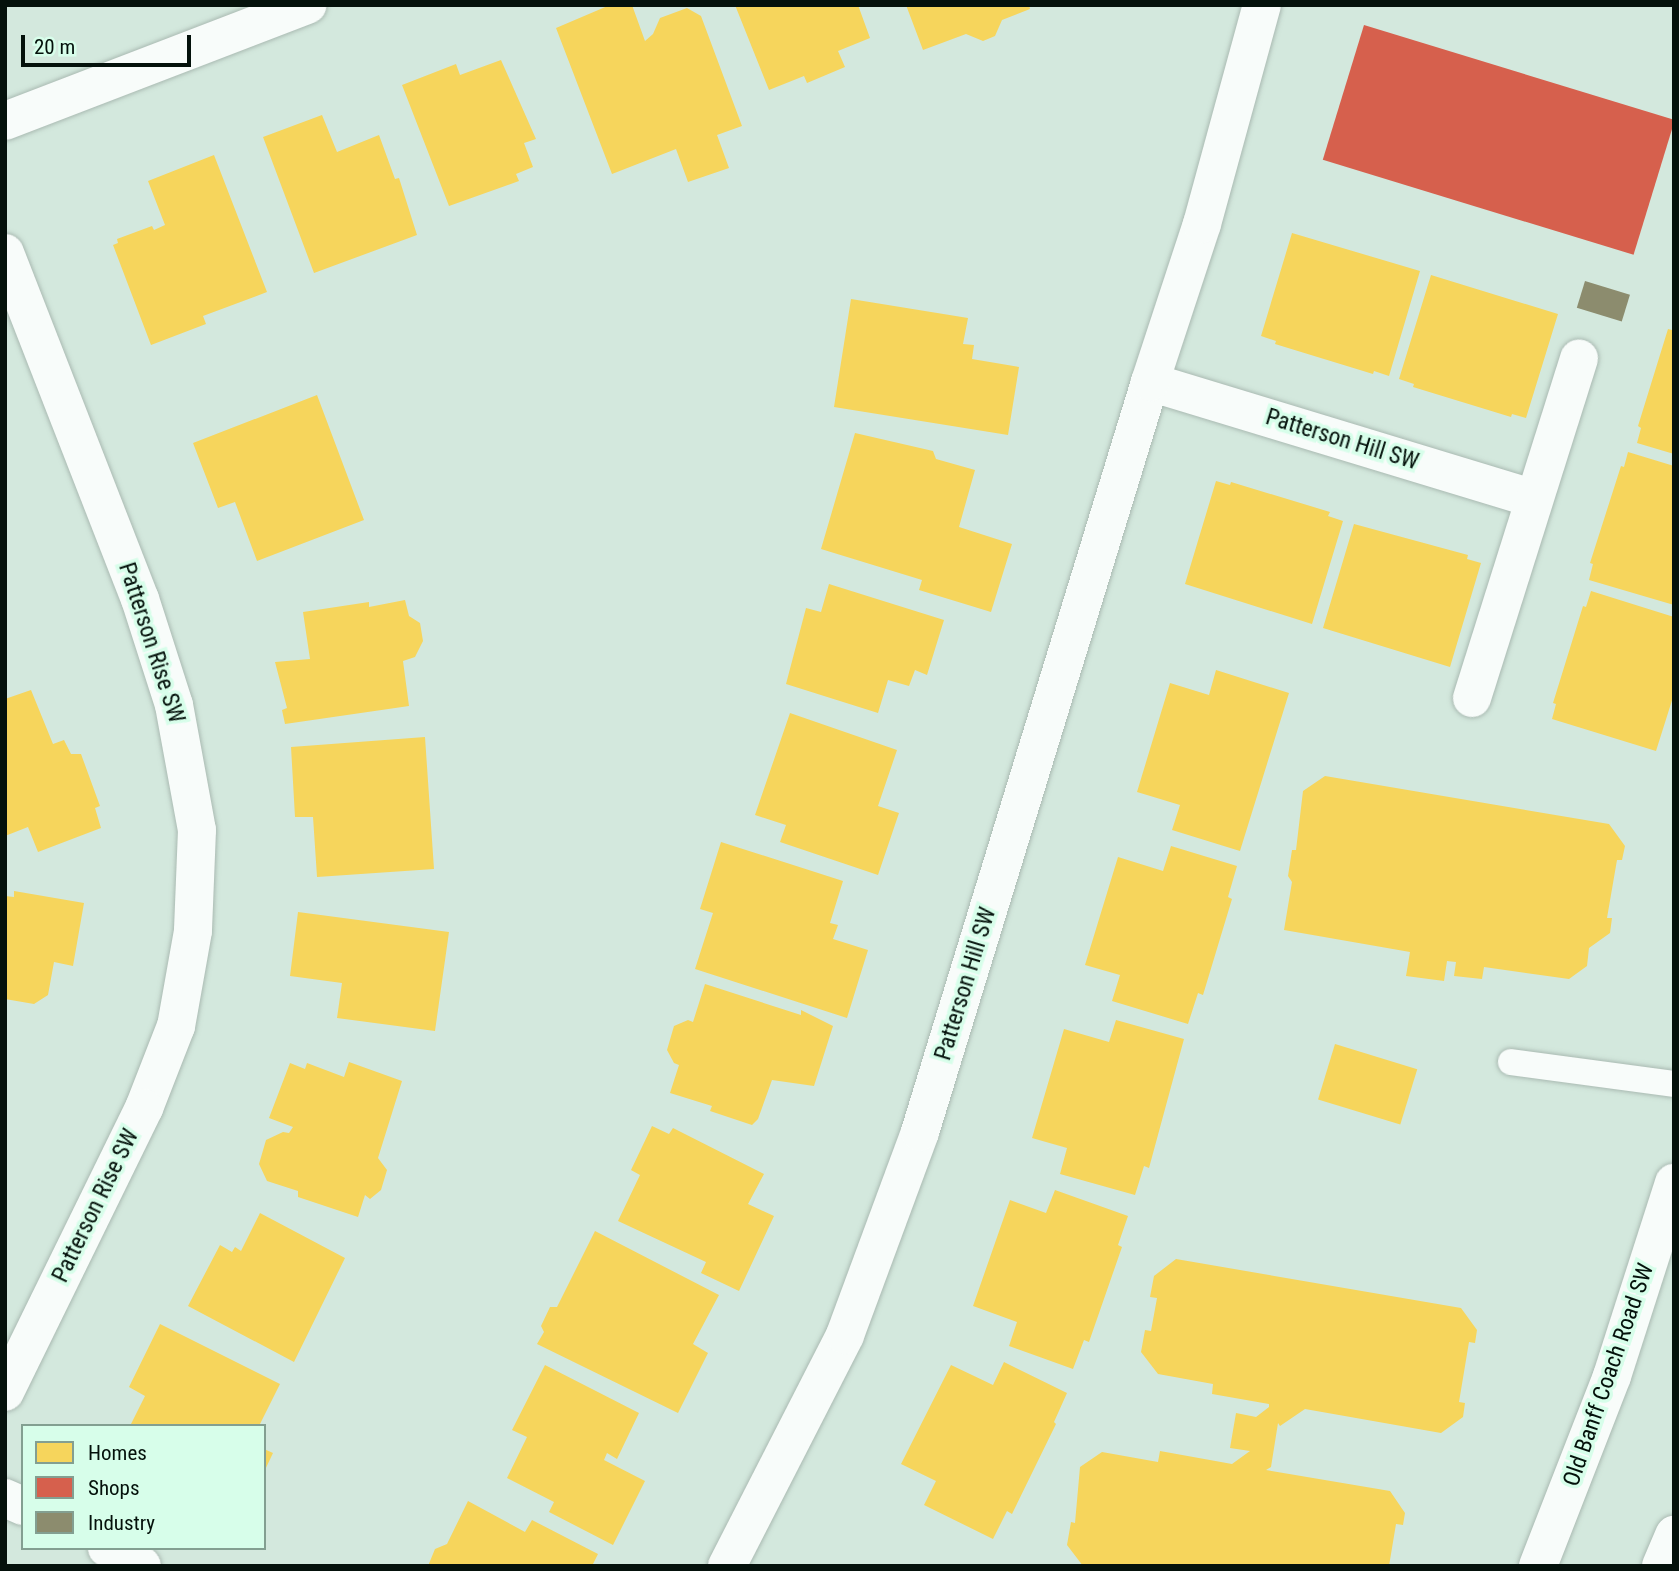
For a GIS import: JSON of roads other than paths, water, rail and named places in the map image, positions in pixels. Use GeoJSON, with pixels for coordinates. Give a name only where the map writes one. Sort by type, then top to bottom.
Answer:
{"type":"FeatureCollection","features":[{"type":"Feature","properties":{"kind":"street"},"geometry":{"type":"LineString","coordinates":[[5,121],[307,5]]}},
{"type":"Feature","properties":{"kind":"street","name":"Patterson Hill SW"},"geometry":{"type":"LineString","coordinates":[[727,1566],[845,1335],[920,1132],[1150,382],[1202,225],[1262,5]]}},
{"type":"Feature","properties":{"kind":"street","name":"Patterson Rise SW"},"geometry":{"type":"LineString","coordinates":[[5,253],[140,598],[174,705],[197,830],[193,931],[176,1026],[144,1108],[5,1392]]}},
{"type":"Feature","properties":{"kind":"street"},"geometry":{"type":"LineString","coordinates":[[1472,698],[1579,358]]}},
{"type":"Feature","properties":{"kind":"street","name":"Patterson Hill SW"},"geometry":{"type":"LineString","coordinates":[[1150,382],[1534,499]]}},
{"type":"Feature","properties":{"kind":"street","name":"Old Banff Coach Road SW"},"geometry":{"type":"LineString","coordinates":[[1538,1566],[1612,1376],[1674,1183]]}},
{"type":"Feature","properties":{"kind":"street"},"geometry":{"type":"LineString","coordinates":[[5,1498],[21,1505]]}},
{"type":"Feature","properties":{"kind":"street"},"geometry":{"type":"LineString","coordinates":[[1661,1566],[1674,1535]]}},
{"type":"Feature","properties":{"kind":"street"},"geometry":{"type":"LineString","coordinates":[[111,1550],[142,1566]]}},
{"type":"Feature","properties":{"kind":"street"},"geometry":{"type":"LineString","coordinates":[[1669,1566],[1674,1558]]}},
{"type":"Feature","properties":{"kind":"lane"},"geometry":{"type":"LineString","coordinates":[[1511,1062],[1674,1084]]}}]}
